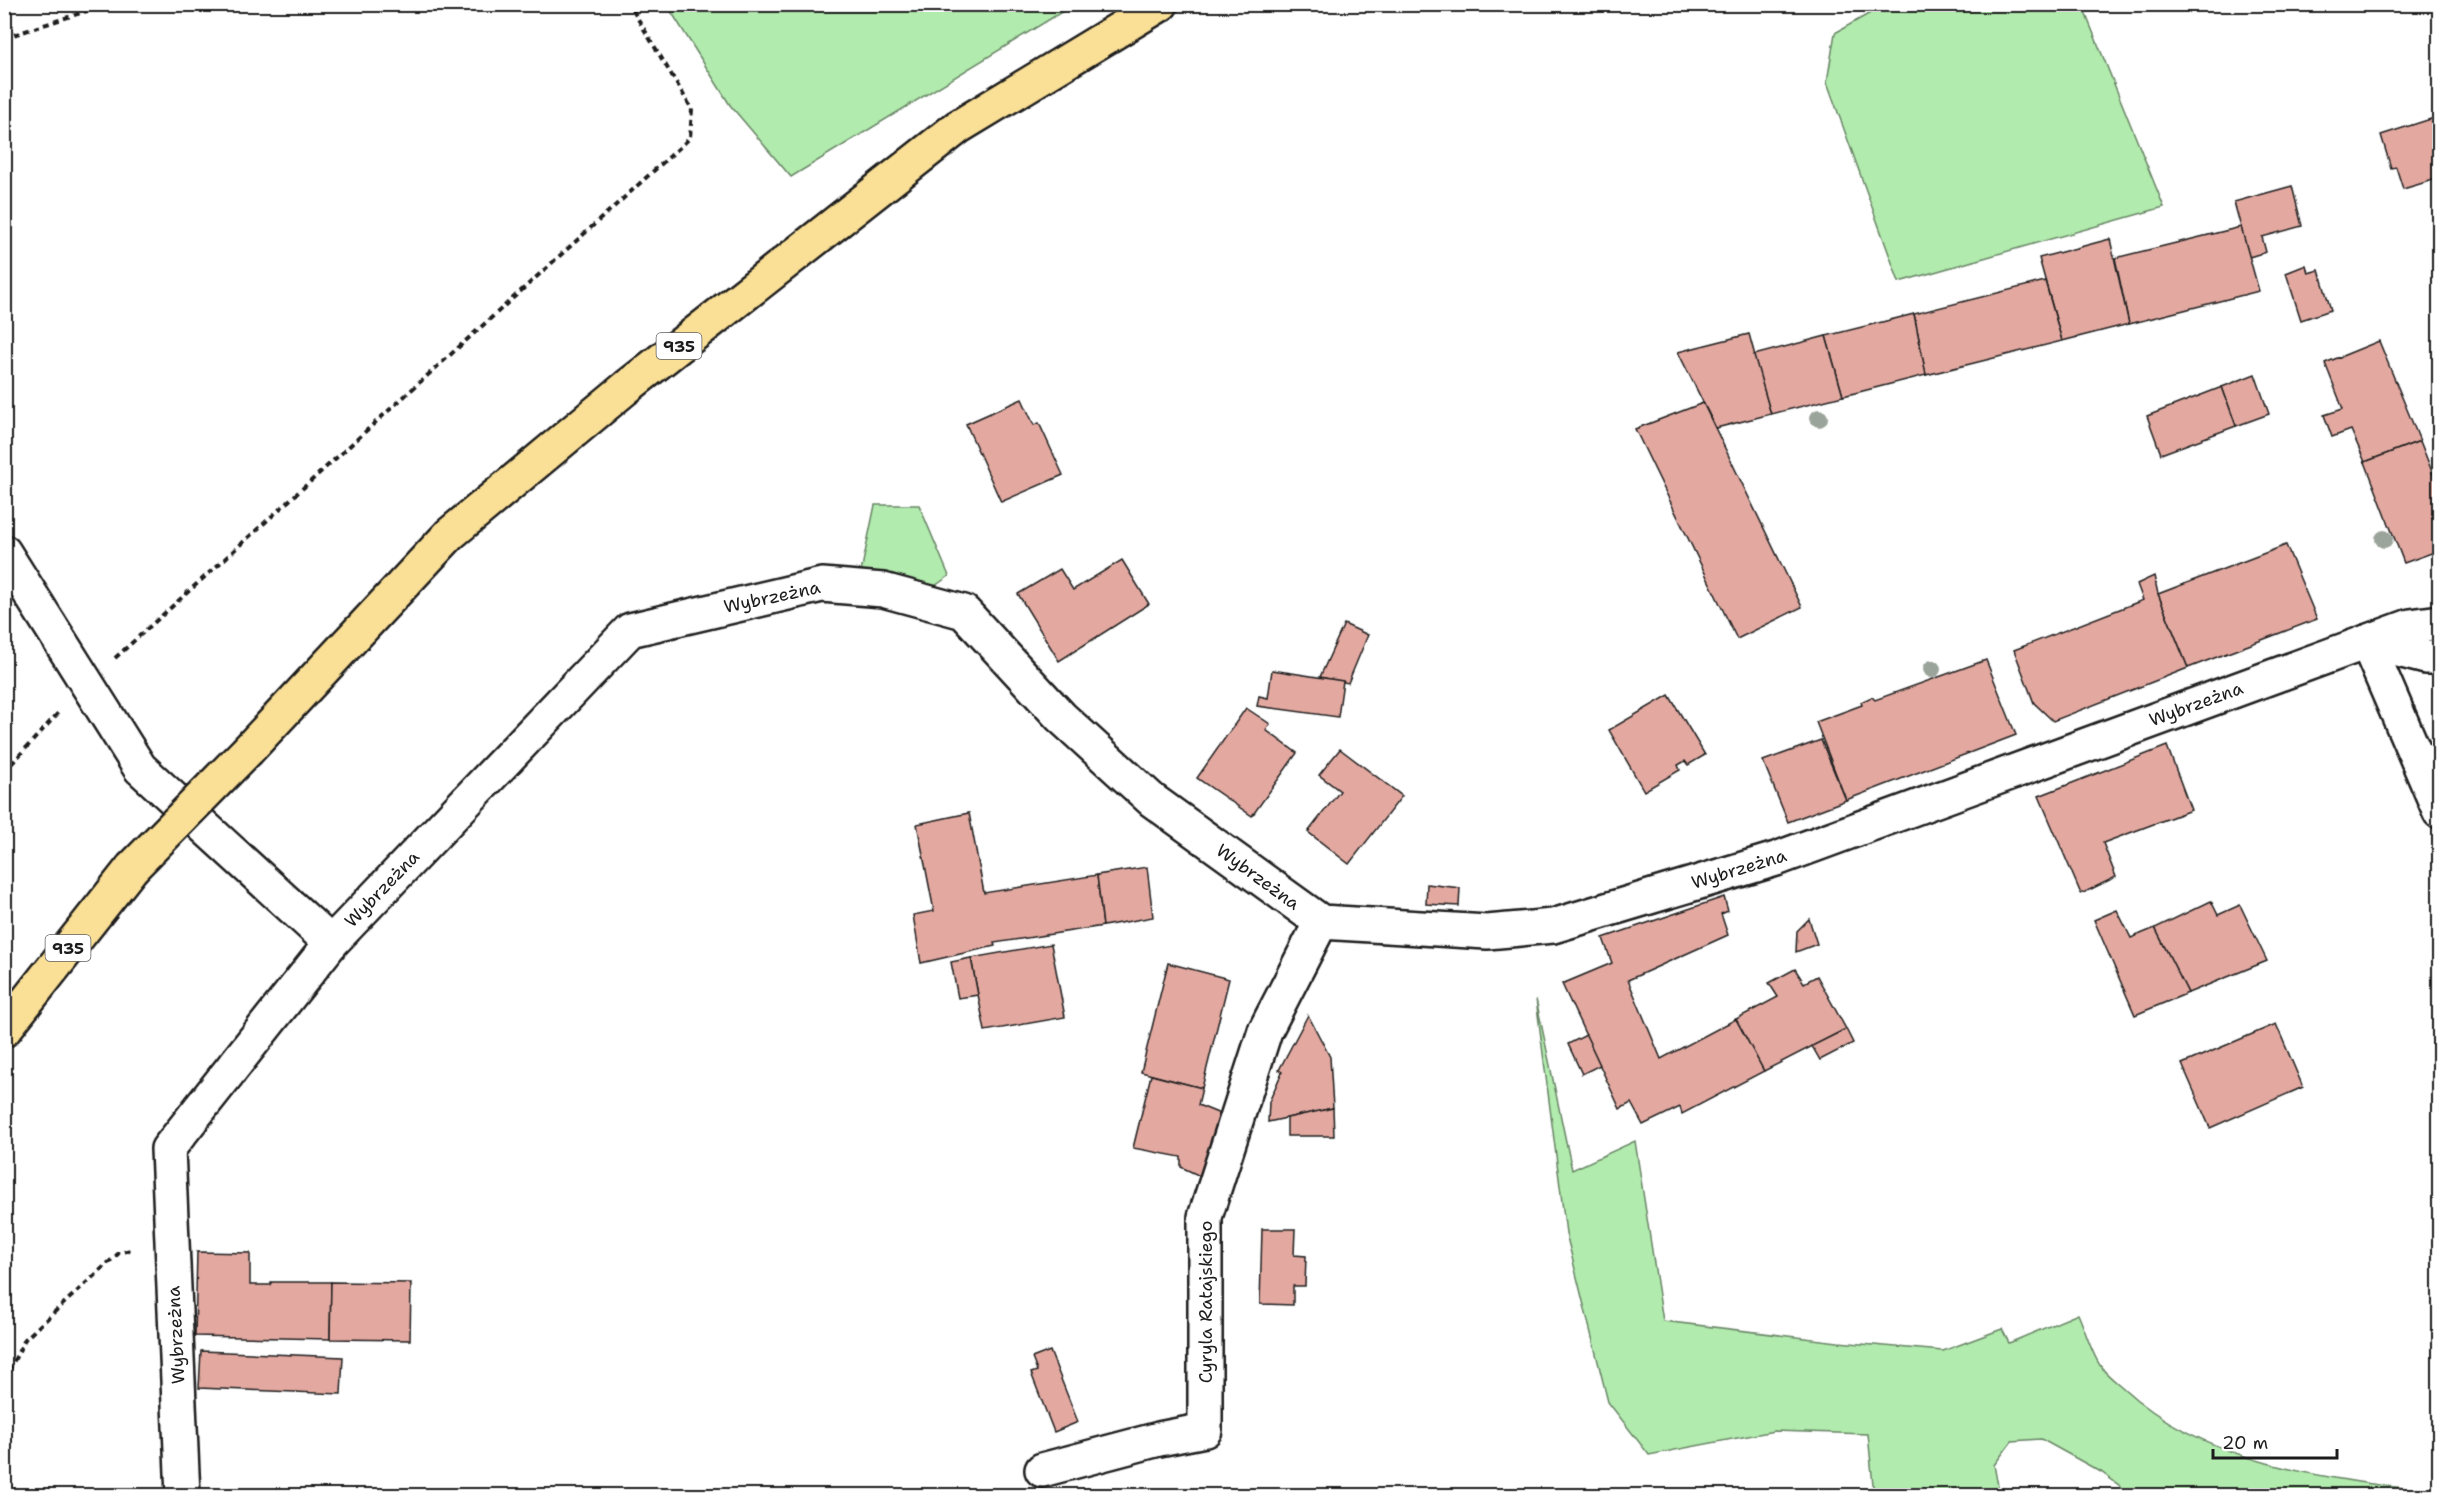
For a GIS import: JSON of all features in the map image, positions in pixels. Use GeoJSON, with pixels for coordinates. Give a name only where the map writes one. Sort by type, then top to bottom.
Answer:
{"type":"FeatureCollection","features":[{"type":"Feature","properties":{"kind":"main road","name":"935"},"geometry":{"type":"LineString","coordinates":[[4,1030],[132,868],[248,750],[450,534],[627,387],[958,127],[1161,4]]}},
{"type":"Feature","properties":{"kind":"street","name":"Wybrzeżna"},"geometry":{"type":"LineString","coordinates":[[4,552],[140,768],[331,943]]}},
{"type":"Feature","properties":{"kind":"street","name":"Wybrzeżna"},"geometry":{"type":"LineString","coordinates":[[183,1496],[168,1149],[331,943],[630,630],[822,585],[883,591],[964,612],[1061,717],[1152,800],[1321,922],[1487,932],[1553,926],[1776,859],[2410,626],[2439,622]]}},
{"type":"Feature","properties":{"kind":"street"},"geometry":{"type":"LineString","coordinates":[[2367,642],[2426,657],[2439,657]]}},
{"type":"Feature","properties":{"kind":"street"},"geometry":{"type":"LineString","coordinates":[[2367,642],[2439,812]]}},
{"type":"Feature","properties":{"kind":"street","name":"Cyryla Ratajskiego"},"geometry":{"type":"LineString","coordinates":[[1042,1470],[1159,1439],[1205,1430],[1204,1217],[1265,1031],[1321,922]]}},
{"type":"Feature","properties":{"kind":"path"},"geometry":{"type":"LineString","coordinates":[[4,38],[108,4]]}},
{"type":"Feature","properties":{"kind":"path"},"geometry":{"type":"LineString","coordinates":[[4,772],[87,683],[690,138],[692,109],[629,4]]}},
{"type":"Feature","properties":{"kind":"path"},"geometry":{"type":"LineString","coordinates":[[4,1380],[25,1339],[119,1253],[172,1238]]}},
{"type":"Feature","properties":{"kind":"green space"},"geometry":{"type":"Polygon","coordinates":[[[1886,4],[2082,5],[2164,207],[1899,282],[1827,82],[1835,33],[1886,4]]]}},
{"type":"Feature","properties":{"kind":"green space"},"geometry":{"type":"Polygon","coordinates":[[[667,5],[1073,5],[791,177],[730,105],[667,5]]]}},
{"type":"Feature","properties":{"kind":"green space"},"geometry":{"type":"Polygon","coordinates":[[[875,505],[919,505],[949,576],[932,588],[861,572],[875,505]]]}},
{"type":"Feature","properties":{"kind":"green space"},"geometry":{"type":"Polygon","coordinates":[[[1536,999],[1572,1170],[1635,1141],[1663,1321],[1838,1342],[1943,1351],[2002,1329],[2009,1343],[2078,1314],[2095,1357],[2106,1373],[2155,1413],[2192,1435],[2230,1451],[2271,1464],[2355,1482],[2439,1492],[2439,1495],[2121,1495],[2120,1486],[2101,1472],[2041,1439],[2012,1441],[1994,1465],[2000,1496],[1874,1495],[1868,1434],[1774,1431],[1649,1455],[1608,1402],[1566,1233],[1536,999]]]}},
{"type":"Feature","properties":{"kind":"building"},"geometry":{"type":"Polygon","coordinates":[[[2440,116],[2440,178],[2403,189],[2396,167],[2391,168],[2381,135],[2440,116]]]}},
{"type":"Feature","properties":{"kind":"building"},"geometry":{"type":"Polygon","coordinates":[[[2292,186],[2302,226],[2262,237],[2266,252],[2249,257],[2234,202],[2292,186]]]}},
{"type":"Feature","properties":{"kind":"building"},"geometry":{"type":"Polygon","coordinates":[[[2241,227],[2259,291],[2129,324],[2115,258],[2241,227]]]}},
{"type":"Feature","properties":{"kind":"building"},"geometry":{"type":"Polygon","coordinates":[[[2110,239],[2129,324],[2062,341],[2039,258],[2110,239]]]}},
{"type":"Feature","properties":{"kind":"building"},"geometry":{"type":"Polygon","coordinates":[[[2306,265],[2308,273],[2319,270],[2331,310],[2301,320],[2286,273],[2306,265]]]}},
{"type":"Feature","properties":{"kind":"building"},"geometry":{"type":"Polygon","coordinates":[[[2045,281],[2062,341],[1926,375],[1914,314],[2045,281]]]}},
{"type":"Feature","properties":{"kind":"building"},"geometry":{"type":"Polygon","coordinates":[[[1914,314],[1926,375],[1843,396],[1826,336],[1914,314]]]}},
{"type":"Feature","properties":{"kind":"building"},"geometry":{"type":"Polygon","coordinates":[[[1749,334],[1771,414],[1716,428],[1678,352],[1749,334]]]}},
{"type":"Feature","properties":{"kind":"building"},"geometry":{"type":"Polygon","coordinates":[[[1826,336],[1843,396],[1771,414],[1754,355],[1826,336]]]}},
{"type":"Feature","properties":{"kind":"building"},"geometry":{"type":"Polygon","coordinates":[[[2379,341],[2420,441],[2365,462],[2351,430],[2332,437],[2324,415],[2343,409],[2325,363],[2379,341]]]}},
{"type":"Feature","properties":{"kind":"building"},"geometry":{"type":"Polygon","coordinates":[[[2255,374],[2269,414],[2236,426],[2222,387],[2255,374]]]}},
{"type":"Feature","properties":{"kind":"building"},"geometry":{"type":"Polygon","coordinates":[[[2222,387],[2236,426],[2161,454],[2147,416],[2222,387]]]}},
{"type":"Feature","properties":{"kind":"building"},"geometry":{"type":"Polygon","coordinates":[[[1022,399],[1034,425],[1039,423],[1063,475],[1001,502],[966,424],[1022,399]]]}},
{"type":"Feature","properties":{"kind":"building"},"geometry":{"type":"Polygon","coordinates":[[[1703,403],[1802,607],[1737,639],[1635,429],[1703,403]]]}},
{"type":"Feature","properties":{"kind":"building"},"geometry":{"type":"Polygon","coordinates":[[[2420,441],[2440,492],[2440,550],[2404,563],[2365,462],[2420,441]]]}},
{"type":"Feature","properties":{"kind":"building"},"geometry":{"type":"Polygon","coordinates":[[[2286,545],[2317,619],[2188,668],[2158,594],[2286,545]]]}},
{"type":"Feature","properties":{"kind":"building"},"geometry":{"type":"Polygon","coordinates":[[[1122,560],[1149,604],[1059,661],[1018,594],[1060,569],[1073,590],[1122,560]]]}},
{"type":"Feature","properties":{"kind":"building"},"geometry":{"type":"Polygon","coordinates":[[[2154,576],[2158,594],[2188,668],[2053,721],[2034,703],[2014,650],[2143,600],[2137,584],[2154,576]]]}},
{"type":"Feature","properties":{"kind":"building"},"geometry":{"type":"Polygon","coordinates":[[[1344,624],[1368,635],[1348,683],[1320,677],[1344,624]]]}},
{"type":"Feature","properties":{"kind":"building"},"geometry":{"type":"Polygon","coordinates":[[[1986,660],[2016,735],[1846,800],[1816,722],[1862,705],[1861,702],[1872,697],[1875,700],[1986,660]]]}},
{"type":"Feature","properties":{"kind":"building"},"geometry":{"type":"Polygon","coordinates":[[[1272,670],[1343,681],[1338,717],[1257,706],[1259,696],[1268,698],[1272,670]]]}},
{"type":"Feature","properties":{"kind":"building"},"geometry":{"type":"Polygon","coordinates":[[[1669,695],[1705,755],[1688,765],[1685,761],[1678,765],[1680,770],[1644,791],[1609,730],[1669,695]]]}},
{"type":"Feature","properties":{"kind":"building"},"geometry":{"type":"Polygon","coordinates":[[[1246,708],[1270,724],[1266,730],[1297,753],[1252,816],[1197,778],[1246,708]]]}},
{"type":"Feature","properties":{"kind":"building"},"geometry":{"type":"Polygon","coordinates":[[[1821,740],[1846,800],[1788,822],[1763,761],[1821,740]]]}},
{"type":"Feature","properties":{"kind":"building"},"geometry":{"type":"Polygon","coordinates":[[[2167,746],[2191,810],[2103,843],[2116,877],[2081,894],[2039,796],[2167,746]]]}},
{"type":"Feature","properties":{"kind":"building"},"geometry":{"type":"Polygon","coordinates":[[[1340,749],[1402,796],[1349,864],[1308,832],[1340,791],[1319,775],[1340,749]]]}},
{"type":"Feature","properties":{"kind":"building"},"geometry":{"type":"Polygon","coordinates":[[[969,813],[984,893],[1097,875],[1103,926],[994,943],[995,946],[921,963],[913,915],[934,911],[917,824],[969,813]]]}},
{"type":"Feature","properties":{"kind":"building"},"geometry":{"type":"Polygon","coordinates":[[[1147,867],[1153,917],[1103,926],[1097,875],[1147,867]]]}},
{"type":"Feature","properties":{"kind":"building"},"geometry":{"type":"Polygon","coordinates":[[[1427,884],[1460,888],[1459,906],[1426,904],[1427,884]]]}},
{"type":"Feature","properties":{"kind":"building"},"geometry":{"type":"Polygon","coordinates":[[[1724,897],[1728,911],[1721,914],[1728,935],[1628,980],[1661,1059],[1736,1019],[1764,1071],[1682,1114],[1680,1107],[1643,1125],[1631,1103],[1620,1109],[1562,984],[1612,963],[1603,938],[1724,897]]]}},
{"type":"Feature","properties":{"kind":"building"},"geometry":{"type":"Polygon","coordinates":[[[2211,901],[2218,915],[2240,905],[2267,961],[2188,993],[2155,928],[2211,901]]]}},
{"type":"Feature","properties":{"kind":"building"},"geometry":{"type":"Polygon","coordinates":[[[2117,910],[2131,938],[2155,928],[2188,993],[2135,1015],[2094,920],[2117,910]]]}},
{"type":"Feature","properties":{"kind":"building"},"geometry":{"type":"Polygon","coordinates":[[[1809,919],[1817,944],[1796,952],[1797,931],[1809,919]]]}},
{"type":"Feature","properties":{"kind":"building"},"geometry":{"type":"Polygon","coordinates":[[[1051,944],[1065,1017],[985,1031],[971,958],[1051,944]]]}},
{"type":"Feature","properties":{"kind":"building"},"geometry":{"type":"Polygon","coordinates":[[[971,958],[978,995],[958,998],[951,962],[971,958]]]}},
{"type":"Feature","properties":{"kind":"building"},"geometry":{"type":"Polygon","coordinates":[[[1168,963],[1229,979],[1202,1088],[1141,1072],[1168,963]]]}},
{"type":"Feature","properties":{"kind":"building"},"geometry":{"type":"Polygon","coordinates":[[[1795,969],[1804,983],[1817,976],[1846,1029],[1764,1071],[1736,1019],[1778,997],[1769,983],[1795,969]]]}},
{"type":"Feature","properties":{"kind":"building"},"geometry":{"type":"Polygon","coordinates":[[[1308,1015],[1330,1057],[1333,1108],[1268,1122],[1269,1102],[1282,1072],[1279,1070],[1308,1015]]]}},
{"type":"Feature","properties":{"kind":"building"},"geometry":{"type":"Polygon","coordinates":[[[2276,1024],[2303,1087],[2210,1128],[2182,1064],[2276,1024]]]}},
{"type":"Feature","properties":{"kind":"building"},"geometry":{"type":"Polygon","coordinates":[[[1846,1029],[1853,1043],[1820,1060],[1812,1046],[1846,1029]]]}},
{"type":"Feature","properties":{"kind":"building"},"geometry":{"type":"Polygon","coordinates":[[[1586,1035],[1600,1065],[1582,1074],[1568,1044],[1586,1035]]]}},
{"type":"Feature","properties":{"kind":"building"},"geometry":{"type":"Polygon","coordinates":[[[1151,1075],[1202,1088],[1198,1105],[1225,1116],[1200,1176],[1181,1167],[1181,1157],[1133,1148],[1151,1075]]]}},
{"type":"Feature","properties":{"kind":"building"},"geometry":{"type":"Polygon","coordinates":[[[1333,1108],[1334,1136],[1287,1136],[1287,1118],[1333,1108]]]}},
{"type":"Feature","properties":{"kind":"building"},"geometry":{"type":"Polygon","coordinates":[[[1262,1229],[1295,1229],[1294,1255],[1306,1256],[1305,1286],[1293,1286],[1293,1305],[1260,1304],[1262,1229]]]}},
{"type":"Feature","properties":{"kind":"building"},"geometry":{"type":"Polygon","coordinates":[[[197,1252],[250,1253],[250,1285],[271,1285],[271,1282],[331,1282],[330,1339],[195,1336],[197,1252]]]}},
{"type":"Feature","properties":{"kind":"building"},"geometry":{"type":"Polygon","coordinates":[[[331,1282],[411,1283],[410,1340],[330,1339],[331,1282]]]}},
{"type":"Feature","properties":{"kind":"building"},"geometry":{"type":"Polygon","coordinates":[[[201,1351],[343,1357],[341,1394],[199,1388],[201,1351]]]}},
{"type":"Feature","properties":{"kind":"building"},"geometry":{"type":"Polygon","coordinates":[[[1050,1351],[1078,1422],[1054,1432],[1031,1373],[1037,1371],[1032,1358],[1050,1351]]]}}]}
